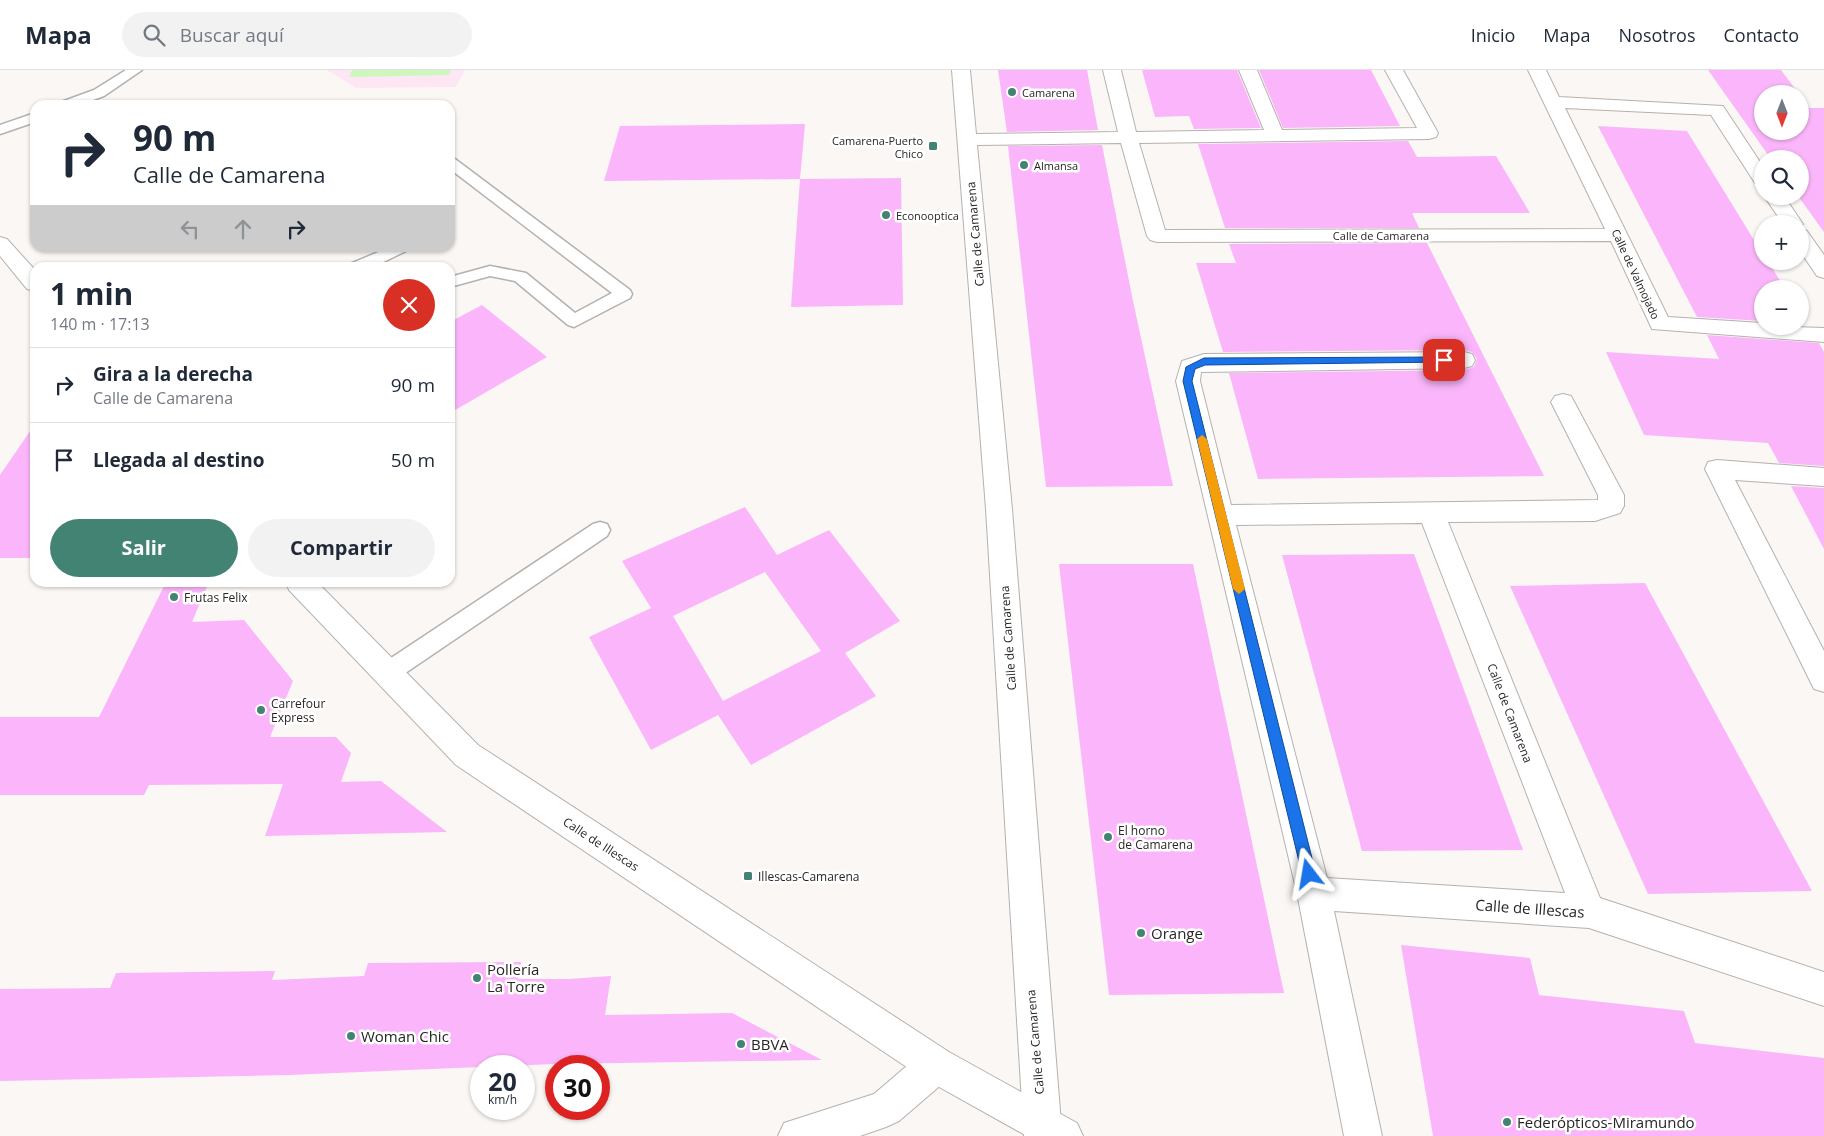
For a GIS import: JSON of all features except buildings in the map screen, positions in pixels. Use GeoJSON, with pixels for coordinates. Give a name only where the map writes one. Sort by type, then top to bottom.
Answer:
{"type":"FeatureCollection","features":[{"type":"Feature","properties":{"kind":"street","name":"Calle de Camarena"},"geometry":{"type":"LineString","coordinates":[[961,70],[1050,1133]]}},
{"type":"Feature","properties":{"kind":"street","name":"Calle de Camarena"},"geometry":{"type":"LineString","coordinates":[[1112,70],[1128,136],[1157,236],[1618,235]]}},
{"type":"Feature","properties":{"kind":"street"},"geometry":{"type":"LineString","coordinates":[[1248,70],[1275,135]]}},
{"type":"Feature","properties":{"kind":"street"},"geometry":{"type":"LineString","coordinates":[[968,140],[1128,136],[1430,133],[1394,70]]}},
{"type":"Feature","properties":{"kind":"street","name":"Calle de Valmojado"},"geometry":{"type":"LineString","coordinates":[[1537,70],[1555,102],[1660,324],[1824,335]]}},
{"type":"Feature","properties":{"kind":"street"},"geometry":{"type":"LineString","coordinates":[[1555,102],[1717,110],[1754,167]]}},
{"type":"Feature","properties":{"kind":"street"},"geometry":{"type":"LineString","coordinates":[[0,243],[30,278]]}},
{"type":"Feature","properties":{"kind":"street"},"geometry":{"type":"LineString","coordinates":[[1809,248],[1824,271]]}},
{"type":"Feature","properties":{"kind":"street"},"geometry":{"type":"LineString","coordinates":[[1363,1136],[1314,892],[1188,381],[1190,367],[1204,362],[1464,360]]}},
{"type":"Feature","properties":{"kind":"street"},"geometry":{"type":"LineString","coordinates":[[1221,515],[1595,511],[1611,506],[1611,494],[1563,402]]}},
{"type":"Feature","properties":{"kind":"street"},"geometry":{"type":"LineString","coordinates":[[1824,477],[1717,469],[1824,680]]}},
{"type":"Feature","properties":{"kind":"street","name":"Calle de Camarena"},"geometry":{"type":"LineString","coordinates":[[1432,514],[1589,911]]}},
{"type":"Feature","properties":{"kind":"street","name":"Calle de Illescas"},"geometry":{"type":"LineString","coordinates":[[304,587],[467,755],[846,1007],[936,1065],[1050,1133]]}},
{"type":"Feature","properties":{"kind":"street","name":"Calle de Illescas"},"geometry":{"type":"LineString","coordinates":[[1314,892],[1589,911],[1824,989]]}},
{"type":"Feature","properties":{"kind":"street"},"geometry":{"type":"LineString","coordinates":[[797,1136],[825,1130],[886,1108],[936,1065]]}},
{"type":"Feature","properties":{"kind":"lane"},"geometry":{"type":"LineString","coordinates":[[80,100],[99,93],[135,70]]}},
{"type":"Feature","properties":{"kind":"lane"},"geometry":{"type":"LineString","coordinates":[[0,130],[30,119]]}},
{"type":"Feature","properties":{"kind":"lane"},"geometry":{"type":"LineString","coordinates":[[455,166],[624,294],[574,321],[520,277],[490,271],[455,281]]}},
{"type":"Feature","properties":{"kind":"lane"},"geometry":{"type":"LineString","coordinates":[[369,262],[391,252]]}},
{"type":"Feature","properties":{"kind":"lane"},"geometry":{"type":"LineString","coordinates":[[387,673],[600,530]]}},
{"type":"Feature","properties":{"kind":"shaded area"},"geometry":{"type":"Polygon","coordinates":[[[327,70],[465,70],[456,87],[356,88],[327,70]]]}},
{"type":"Feature","properties":{"kind":"green space"},"geometry":{"type":"Polygon","coordinates":[[[352,70],[451,70],[449,75],[349,77],[352,70]]]}},
{"type":"Feature","properties":{"kind":"slow traffic"},"geometry":{"type":"LineString","coordinates":[[1202,439],[1239,589]]}},
{"type":"Feature","properties":{"kind":"place","name":"Camarena"},"geometry":{"type":"Point","coordinates":[1012,92]}},
{"type":"Feature","properties":{"kind":"place","name":"Camarena-Puerto Chico"},"geometry":{"type":"Point","coordinates":[933,146]}},
{"type":"Feature","properties":{"kind":"place","name":"Almansa"},"geometry":{"type":"Point","coordinates":[1024,165]}},
{"type":"Feature","properties":{"kind":"place","name":"Econooptica"},"geometry":{"type":"Point","coordinates":[886,215]}},
{"type":"Feature","properties":{"kind":"place","name":"Frutas Felix"},"geometry":{"type":"Point","coordinates":[174,597]}},
{"type":"Feature","properties":{"kind":"place","name":"Carrefour Express"},"geometry":{"type":"Point","coordinates":[261,710]}},
{"type":"Feature","properties":{"kind":"place","name":"El horno de Camarena"},"geometry":{"type":"Point","coordinates":[1108,837]}},
{"type":"Feature","properties":{"kind":"place","name":"Illescas-Camarena"},"geometry":{"type":"Point","coordinates":[748,876]}},
{"type":"Feature","properties":{"kind":"place","name":"Orange"},"geometry":{"type":"Point","coordinates":[1141,933]}},
{"type":"Feature","properties":{"kind":"place","name":"Pollería La Torre"},"geometry":{"type":"Point","coordinates":[477,978]}},
{"type":"Feature","properties":{"kind":"place","name":"Woman Chic"},"geometry":{"type":"Point","coordinates":[351,1036]}},
{"type":"Feature","properties":{"kind":"place","name":"BBVA"},"geometry":{"type":"Point","coordinates":[741,1044]}},
{"type":"Feature","properties":{"kind":"place","name":"Federópticos-Miramundo"},"geometry":{"type":"Point","coordinates":[1507,1122]}},
{"type":"Feature","properties":{"kind":"route"},"geometry":{"type":"LineString","coordinates":[[1309,874],[1188,381],[1190,367],[1204,362],[1444,360]]}}]}
